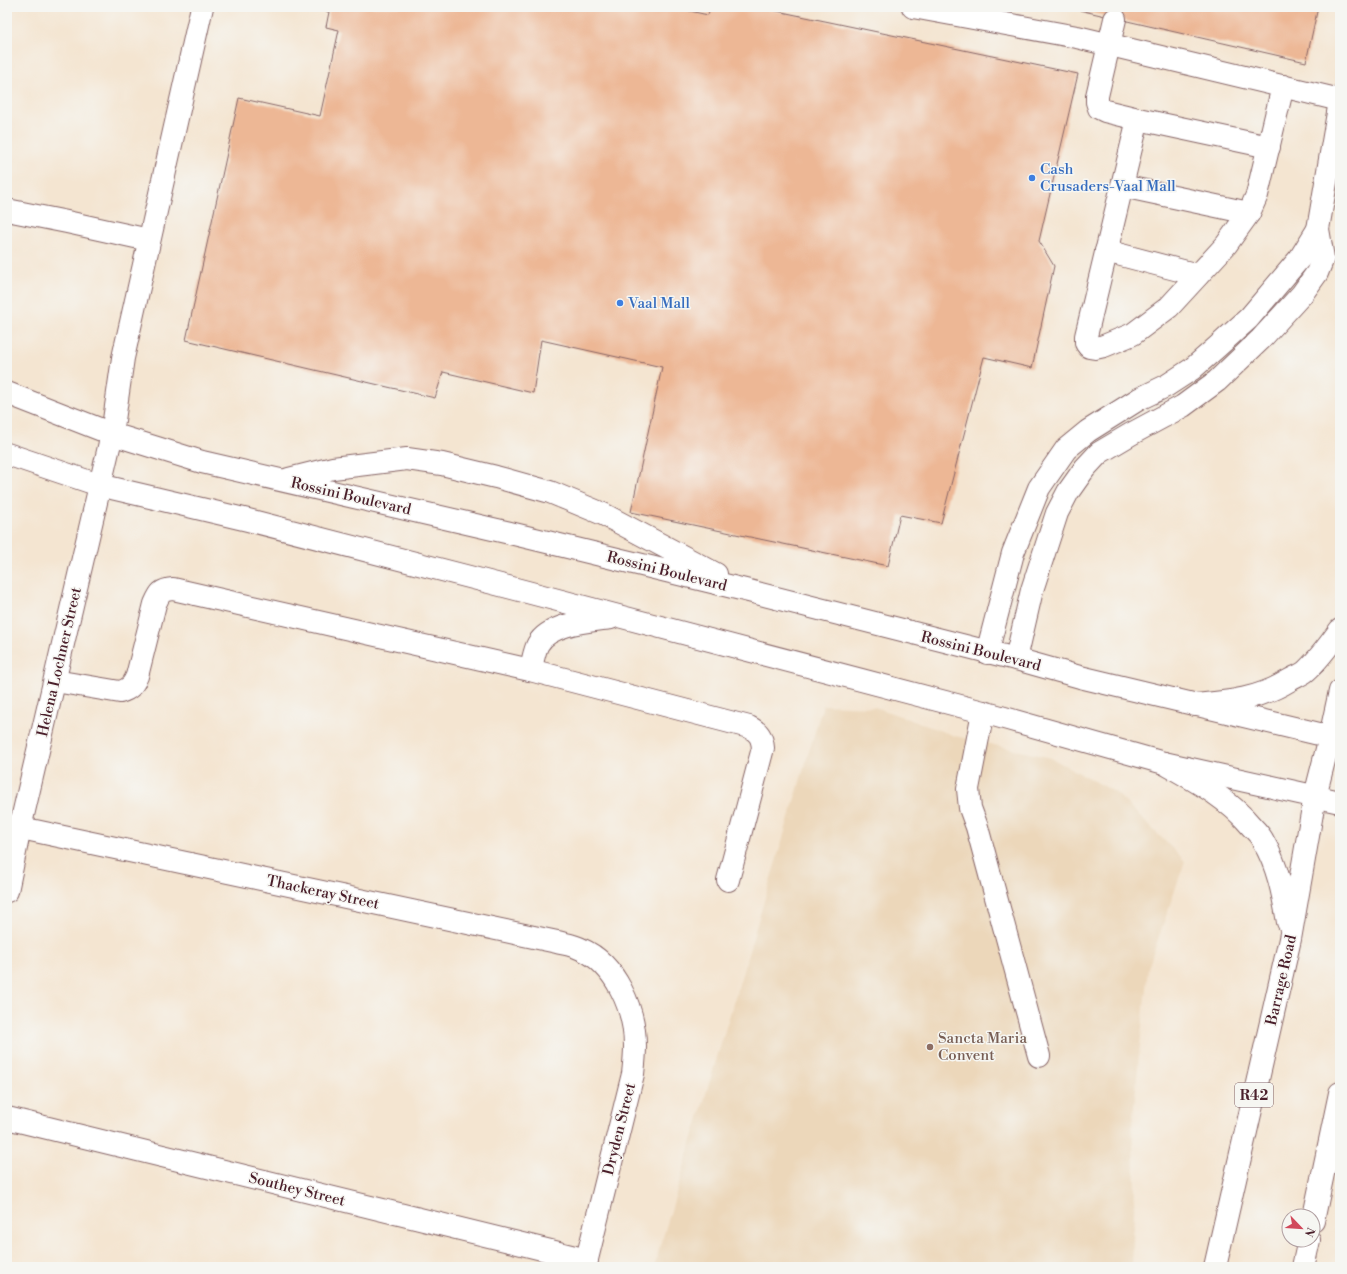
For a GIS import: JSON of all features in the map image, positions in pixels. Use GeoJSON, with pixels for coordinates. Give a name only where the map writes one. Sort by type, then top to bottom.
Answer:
{"type":"FeatureCollection","features":[{"type":"Feature","properties":{"kind":"street","name":"Helena Lochner Street"},"geometry":{"type":"LineString","coordinates":[[7,891],[14,827],[55,681],[112,434],[122,358],[202,7]]}},
{"type":"Feature","properties":{"kind":"street"},"geometry":{"type":"LineString","coordinates":[[913,7],[1077,37],[1340,101],[1318,228],[1323,258],[1317,273],[1302,294],[1261,339],[1217,381],[1183,406],[1099,453],[1085,468],[1068,492],[1057,513],[1032,590],[1016,659]]}},
{"type":"Feature","properties":{"kind":"street"},"geometry":{"type":"LineString","coordinates":[[1115,18],[1097,96],[1099,108],[1105,111],[1138,119],[1269,147]]}},
{"type":"Feature","properties":{"kind":"street"},"geometry":{"type":"LineString","coordinates":[[1138,119],[1086,336],[1086,343],[1089,347],[1095,348],[1104,346],[1133,334],[1169,308],[1226,245],[1249,213],[1257,195],[1283,86]]}},
{"type":"Feature","properties":{"kind":"street"},"geometry":{"type":"LineString","coordinates":[[1122,186],[1249,213]]}},
{"type":"Feature","properties":{"kind":"street"},"geometry":{"type":"LineString","coordinates":[[7,210],[149,240]]}},
{"type":"Feature","properties":{"kind":"street"},"geometry":{"type":"LineString","coordinates":[[987,652],[1013,553],[1039,488],[1066,449],[1088,431],[1139,399],[1166,386],[1192,369],[1249,318],[1300,258],[1318,228]]}},
{"type":"Feature","properties":{"kind":"street"},"geometry":{"type":"LineString","coordinates":[[1106,251],[1198,275]]}},
{"type":"Feature","properties":{"kind":"street","name":"Rossini Boulevard"},"geometry":{"type":"LineString","coordinates":[[7,393],[112,434],[202,462],[284,480],[745,590],[1016,659],[1080,677],[1335,738]]}},
{"type":"Feature","properties":{"kind":"street"},"geometry":{"type":"LineString","coordinates":[[7,454],[100,485],[248,520],[620,617],[983,712],[1164,763],[1340,802]]}},
{"type":"Feature","properties":{"kind":"street"},"geometry":{"type":"LineString","coordinates":[[284,480],[333,468],[407,459],[442,464],[550,492],[596,512],[745,590]]}},
{"type":"Feature","properties":{"kind":"street"},"geometry":{"type":"LineString","coordinates":[[55,681],[120,692],[127,690],[133,685],[137,676],[155,604],[159,595],[164,590],[173,589],[530,670],[749,727],[760,734],[763,748],[728,880]]}},
{"type":"Feature","properties":{"kind":"street"},"geometry":{"type":"LineString","coordinates":[[530,670],[537,645],[547,634],[575,624],[620,617]]}},
{"type":"Feature","properties":{"kind":"street"},"geometry":{"type":"LineString","coordinates":[[1195,705],[1231,702],[1256,696],[1282,685],[1305,671],[1326,649],[1340,630]]}},
{"type":"Feature","properties":{"kind":"street","name":"Barrage Road"},"geometry":{"type":"LineString","coordinates":[[1215,1267],[1290,939],[1315,796],[1335,738],[1340,691]]}},
{"type":"Feature","properties":{"kind":"street"},"geometry":{"type":"LineString","coordinates":[[983,712],[968,789],[970,808],[977,827],[1038,1056]]}},
{"type":"Feature","properties":{"kind":"street"},"geometry":{"type":"LineString","coordinates":[[1164,763],[1208,788],[1241,814],[1263,840],[1274,864],[1282,890],[1290,939]]}},
{"type":"Feature","properties":{"kind":"street","name":"Thackeray Street"},"geometry":{"type":"LineString","coordinates":[[14,827],[581,948],[603,963],[612,974],[621,990]]}},
{"type":"Feature","properties":{"kind":"street","name":"Dryden Street"},"geometry":{"type":"LineString","coordinates":[[586,1263],[633,1074],[635,1045],[630,1015],[621,990]]}},
{"type":"Feature","properties":{"kind":"street"},"geometry":{"type":"LineString","coordinates":[[1316,1208],[1340,1093]]}},
{"type":"Feature","properties":{"kind":"street","name":"Southey Street"},"geometry":{"type":"LineString","coordinates":[[7,1118],[586,1263]]}},
{"type":"Feature","properties":{"kind":"street"},"geometry":{"type":"LineString","coordinates":[[1303,1267],[1307,1248]]}},
{"type":"Feature","properties":{"kind":"shaded area","name":"Sancta Maria Convent"},"geometry":{"type":"Polygon","coordinates":[[[823,705],[875,707],[955,736],[1051,758],[1115,792],[1185,861],[1148,968],[1132,1126],[1135,1185],[1132,1267],[654,1267],[823,705]]]}},
{"type":"Feature","properties":{"kind":"building","name":"Vaal Mall"},"geometry":{"type":"Polygon","coordinates":[[[307,7],[672,7],[708,15],[710,7],[758,7],[1078,74],[1039,241],[1054,266],[1032,368],[984,357],[941,523],[900,515],[888,566],[631,512],[662,367],[541,340],[533,393],[443,372],[435,398],[186,340],[239,98],[320,116],[339,30],[326,27],[329,12],[307,7]]]}},
{"type":"Feature","properties":{"kind":"building"},"geometry":{"type":"Polygon","coordinates":[[[1066,7],[1318,7],[1306,62],[1066,7]]]}},
{"type":"Feature","properties":{"kind":"place","name":"Cash Crusaders-Vaal Mall"},"geometry":{"type":"Point","coordinates":[1032,178]}},
{"type":"Feature","properties":{"kind":"place","name":"Vaal Mall"},"geometry":{"type":"Point","coordinates":[620,303]}},
{"type":"Feature","properties":{"kind":"place","name":"Sancta Maria Convent"},"geometry":{"type":"Point","coordinates":[930,1047]}}]}
